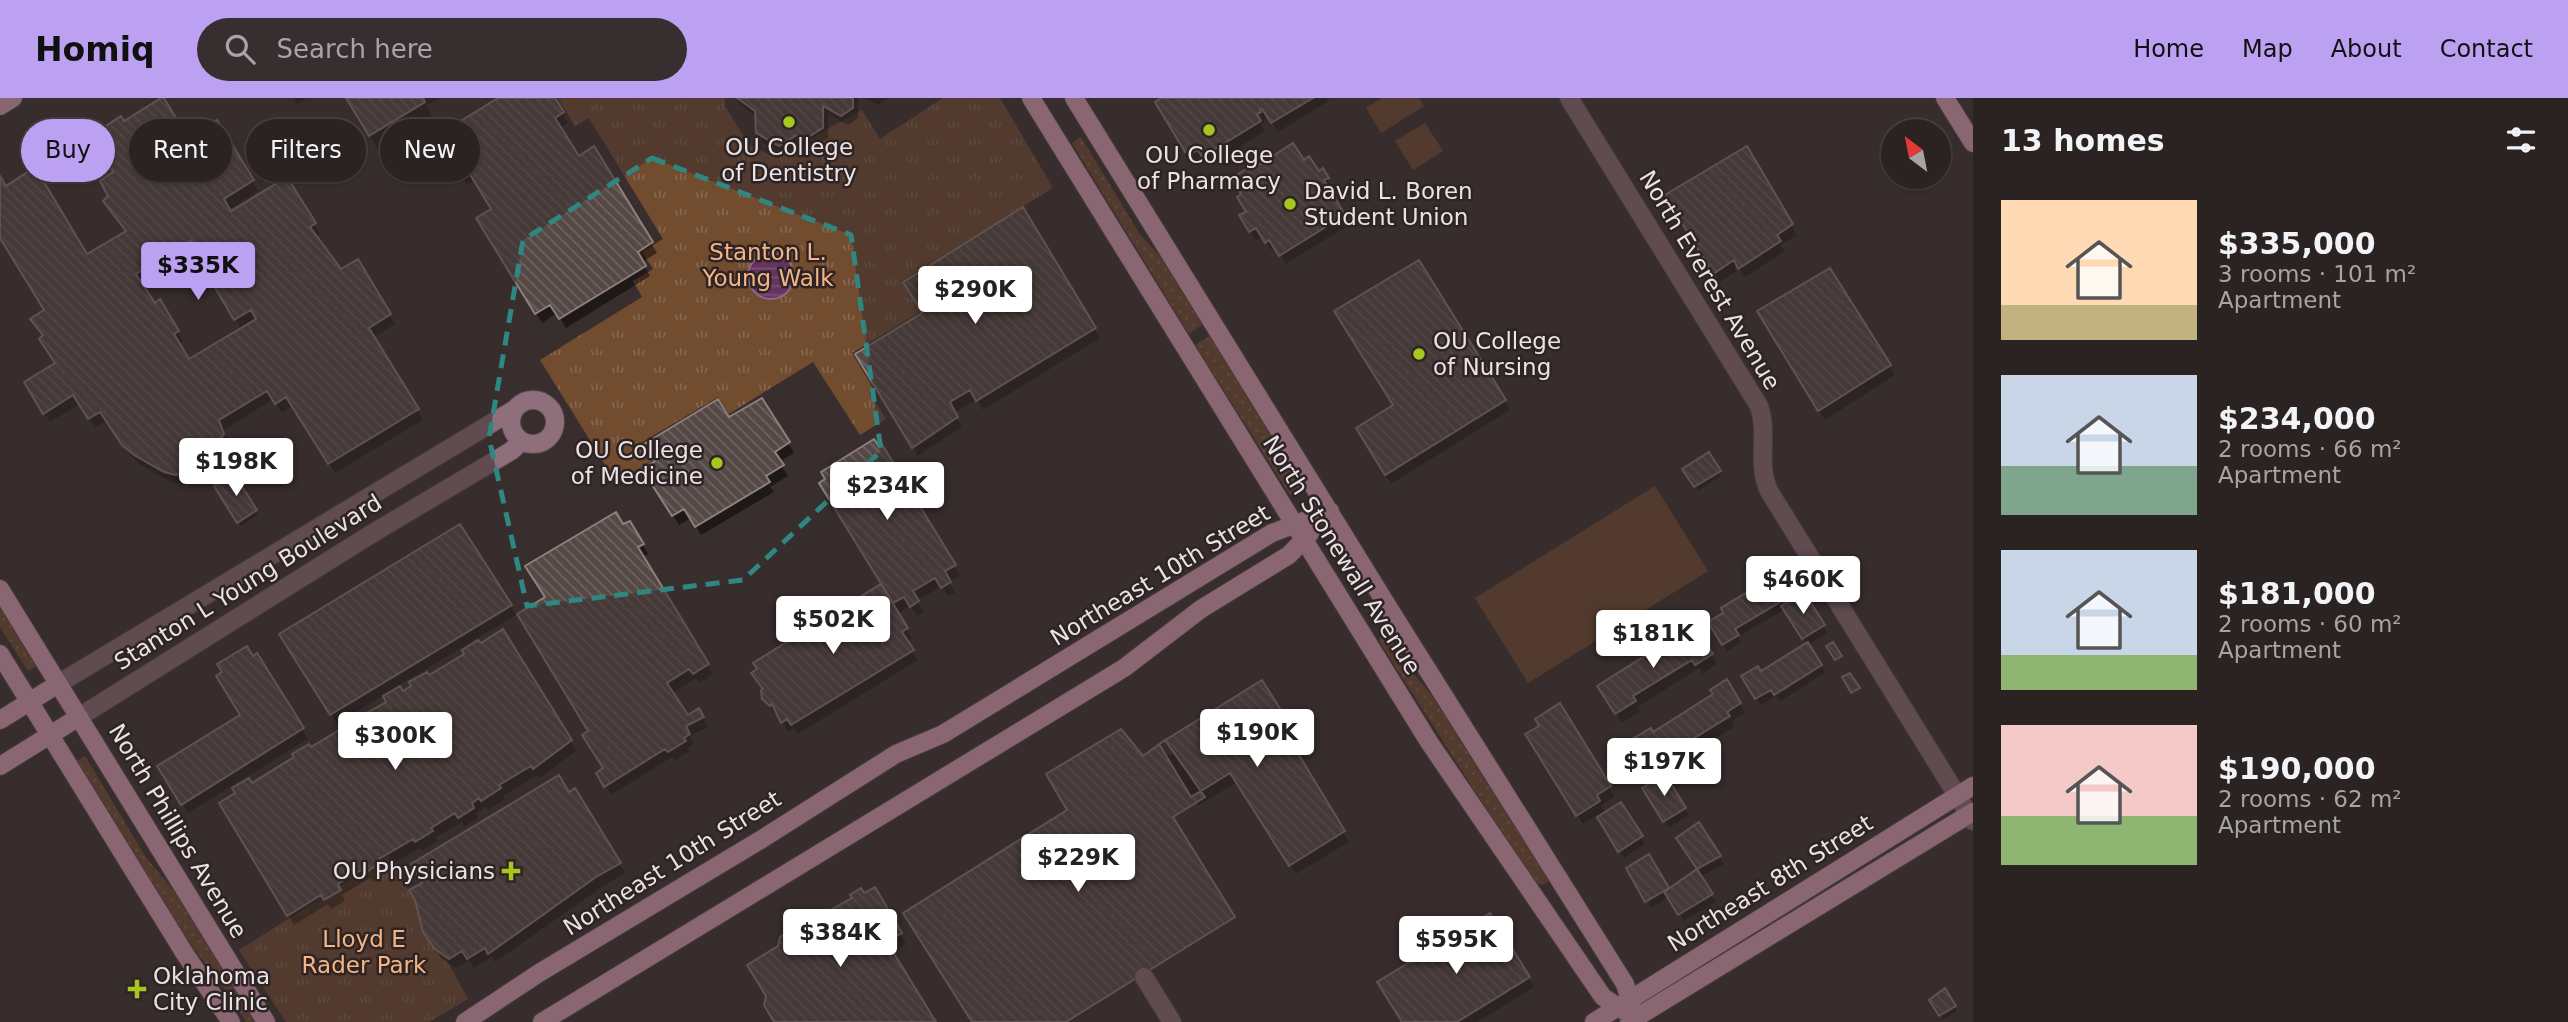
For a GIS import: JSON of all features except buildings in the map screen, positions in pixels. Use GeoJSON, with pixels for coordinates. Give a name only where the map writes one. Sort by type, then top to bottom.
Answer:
{"type":"FeatureCollection","features":[{"type":"Feature","properties":{"kind":"main road"},"geometry":{"type":"LineString","coordinates":[[0,106],[13,98]]}},
{"type":"Feature","properties":{"kind":"main road","name":"North Stonewall Avenue"},"geometry":{"type":"LineString","coordinates":[[1031,98],[1429,742],[1603,997],[1624,1003]]}},
{"type":"Feature","properties":{"kind":"main road","name":"North Stonewall Avenue"},"geometry":{"type":"LineString","coordinates":[[1074,98],[1625,984],[1624,1003],[1634,1021]]}},
{"type":"Feature","properties":{"kind":"main road"},"geometry":{"type":"LineString","coordinates":[[1945,98],[1973,143]]}},
{"type":"Feature","properties":{"kind":"main road","name":"Northeast 10th Street"},"geometry":{"type":"LineString","coordinates":[[465,1022],[539,973],[762,839],[896,754],[943,734],[1272,533],[1300,531],[1330,511]]}},
{"type":"Feature","properties":{"kind":"main road","name":"Northeast 10th Street"},"geometry":{"type":"LineString","coordinates":[[542,1022],[1124,668],[1201,609],[1289,555],[1300,531]]}},
{"type":"Feature","properties":{"kind":"main road","name":"North Phillips Avenue"},"geometry":{"type":"LineString","coordinates":[[0,589],[266,1022]]}},
{"type":"Feature","properties":{"kind":"main road"},"geometry":{"type":"LineString","coordinates":[[0,654],[185,954],[231,1022]]}},
{"type":"Feature","properties":{"kind":"main road","name":"Stanton L Young Boulevard"},"geometry":{"type":"LineString","coordinates":[[0,720],[58,684]]}},
{"type":"Feature","properties":{"kind":"main road","name":"Stanton L Young Boulevard"},"geometry":{"type":"LineString","coordinates":[[0,766],[79,717]]}},
{"type":"Feature","properties":{"kind":"main road","name":"Northeast 8th Street"},"geometry":{"type":"LineString","coordinates":[[1594,1022],[1965,791]]}},
{"type":"Feature","properties":{"kind":"main road","name":"Northeast 8th Street"},"geometry":{"type":"LineString","coordinates":[[1634,1021],[1972,815]]}},
{"type":"Feature","properties":{"kind":"street","name":"North Everest Avenue"},"geometry":{"type":"LineString","coordinates":[[1569,98],[1759,406],[1765,429],[1762,466],[1769,491],[1965,791],[1972,815]]}},
{"type":"Feature","properties":{"kind":"street"},"geometry":{"type":"LineString","coordinates":[[526,400],[539,400],[548,405],[555,416],[553,432],[544,441],[532,444],[522,441],[512,429],[514,409],[526,400]]}},
{"type":"Feature","properties":{"kind":"street","name":"Stanton L Young Boulevard"},"geometry":{"type":"LineString","coordinates":[[58,684],[514,409]]}},
{"type":"Feature","properties":{"kind":"street","name":"Stanton L Young Boulevard"},"geometry":{"type":"LineString","coordinates":[[79,717],[373,533],[511,451],[522,441]]}},
{"type":"Feature","properties":{"kind":"street"},"geometry":{"type":"LineString","coordinates":[[1144,977],[1172,1022]]}},
{"type":"Feature","properties":{"kind":"highlighted area"},"geometry":{"type":"Polygon","coordinates":[[[652,158],[851,235],[881,451],[743,580],[527,606],[489,438],[523,240],[652,158]]]}},
{"type":"Feature","properties":{"kind":"green space","name":"Stanton L. Young Walk"},"geometry":{"type":"Polygon","coordinates":[[[558,98],[725,98],[725,106],[749,145],[776,158],[862,110],[880,139],[943,98],[1000,98],[1053,188],[901,281],[920,312],[852,353],[874,390],[869,393],[886,419],[860,435],[813,362],[729,414],[718,397],[641,443],[652,461],[616,482],[540,360],[642,297],[633,281],[653,269],[642,252],[663,239],[589,118],[575,126],[558,98]]]}},
{"type":"Feature","properties":{"kind":"green space"},"geometry":{"type":"Polygon","coordinates":[[[1382,98],[1419,98],[1424,106],[1381,133],[1366,108],[1382,98]]]}},
{"type":"Feature","properties":{"kind":"green space"},"geometry":{"type":"Polygon","coordinates":[[[1425,123],[1443,151],[1413,170],[1395,141],[1425,123]]]}},
{"type":"Feature","properties":{"kind":"green space"},"geometry":{"type":"Polygon","coordinates":[[[1081,137],[1139,233],[1175,274],[1205,323],[1189,334],[1072,143],[1081,137]]]}},
{"type":"Feature","properties":{"kind":"green space"},"geometry":{"type":"Polygon","coordinates":[[[1213,334],[1302,484],[1300,494],[1291,495],[1288,492],[1195,345],[1213,334]]]}},
{"type":"Feature","properties":{"kind":"green space"},"geometry":{"type":"Polygon","coordinates":[[[1655,486],[1708,571],[1528,683],[1475,598],[1655,486]]]}},
{"type":"Feature","properties":{"kind":"green space"},"geometry":{"type":"Polygon","coordinates":[[[0,607],[36,666],[28,671],[0,627],[0,607]]]}},
{"type":"Feature","properties":{"kind":"green space"},"geometry":{"type":"Polygon","coordinates":[[[1381,633],[1388,635],[1413,673],[1445,711],[1549,881],[1542,885],[1533,882],[1379,641],[1381,633]]]}},
{"type":"Feature","properties":{"kind":"green space"},"geometry":{"type":"Polygon","coordinates":[[[85,756],[145,856],[180,899],[255,1022],[246,1022],[166,908],[77,761],[85,756]]]}},
{"type":"Feature","properties":{"kind":"green space","name":"Lloyd E Rader Park"},"geometry":{"type":"Polygon","coordinates":[[[389,855],[468,999],[429,1022],[286,1022],[239,950],[389,855]]]}},
{"type":"Feature","properties":{"kind":"shaded area"},"geometry":{"type":"Polygon","coordinates":[[[771,253],[787,260],[794,276],[787,292],[771,299],[755,292],[748,276],[755,260],[771,253]]]}},
{"type":"Feature","properties":{"kind":"place","name":"OU College of Dentistry"},"geometry":{"type":"Point","coordinates":[789,122]}},
{"type":"Feature","properties":{"kind":"place","name":"OU College of Pharmacy"},"geometry":{"type":"Point","coordinates":[1209,130]}},
{"type":"Feature","properties":{"kind":"place","name":"David L. Boren Student Union"},"geometry":{"type":"Point","coordinates":[1290,204]}},
{"type":"Feature","properties":{"kind":"place","name":"OU College of Nursing"},"geometry":{"type":"Point","coordinates":[1419,354]}},
{"type":"Feature","properties":{"kind":"place","name":"OU College of Medicine"},"geometry":{"type":"Point","coordinates":[717,463]}},
{"type":"Feature","properties":{"kind":"place","name":"OU Physicians"},"geometry":{"type":"Point","coordinates":[511,871]}},
{"type":"Feature","properties":{"kind":"place","name":"Oklahoma City Clinic"},"geometry":{"type":"Point","coordinates":[137,989]}}]}
